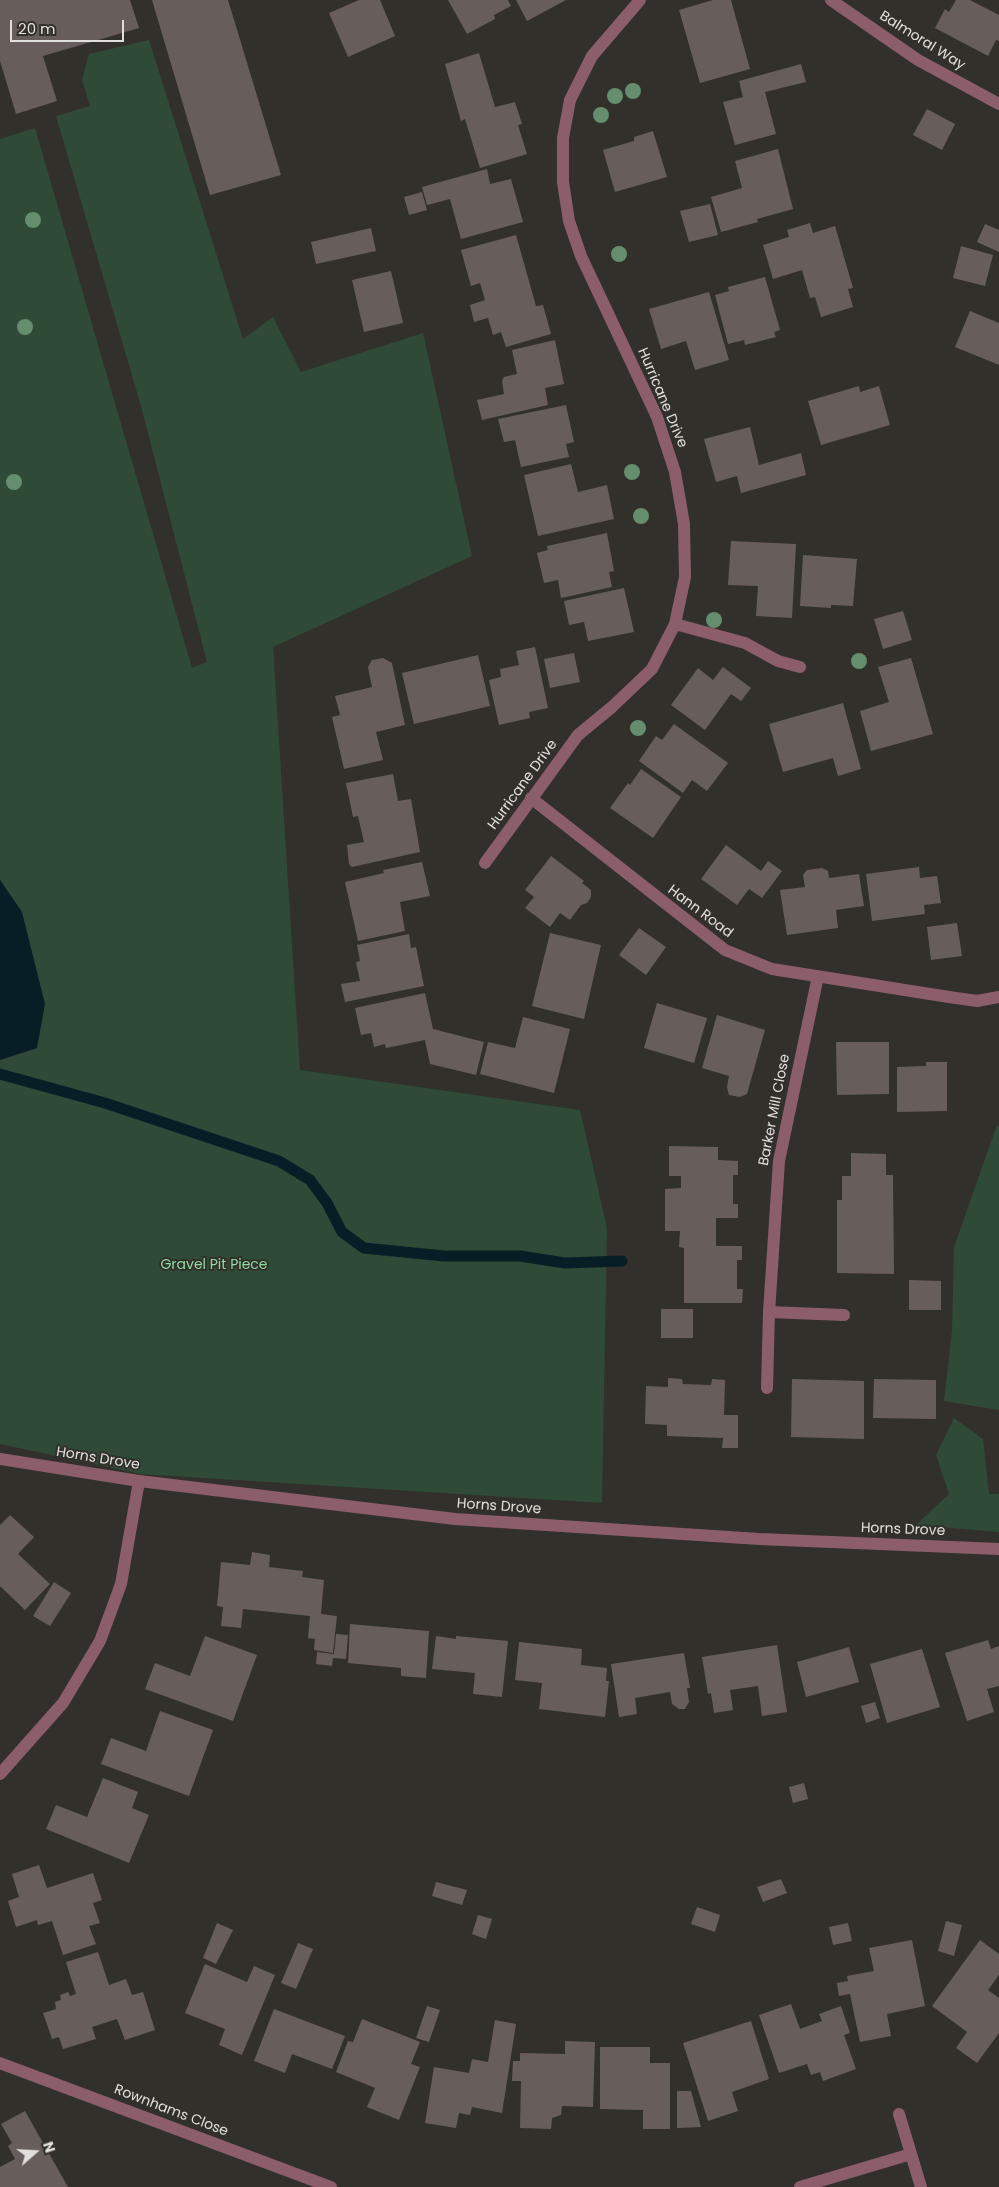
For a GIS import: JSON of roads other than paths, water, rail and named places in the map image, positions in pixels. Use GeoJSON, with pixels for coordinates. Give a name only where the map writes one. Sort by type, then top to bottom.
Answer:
{"type":"FeatureCollection","features":[{"type":"Feature","properties":{"kind":"street","name":"Hurricane Drive"},"geometry":{"type":"LineString","coordinates":[[485,863],[578,735],[612,707],[652,669],[675,624],[684,577],[684,524],[676,472],[657,417],[581,256],[569,221],[563,182],[564,138],[570,100],[592,56],[640,0]]}},
{"type":"Feature","properties":{"kind":"street","name":"Balmoral Way"},"geometry":{"type":"LineString","coordinates":[[831,0],[918,60],[999,104]]}},
{"type":"Feature","properties":{"kind":"street"},"geometry":{"type":"LineString","coordinates":[[675,624],[745,642],[778,661],[800,667]]}},
{"type":"Feature","properties":{"kind":"street","name":"Hann Road"},"geometry":{"type":"LineString","coordinates":[[531,798],[725,950],[772,969],[977,1001],[999,997]]}},
{"type":"Feature","properties":{"kind":"street","name":"Barker Mill Close"},"geometry":{"type":"LineString","coordinates":[[767,1388],[768,1312],[779,1161],[818,976]]}},
{"type":"Feature","properties":{"kind":"street"},"geometry":{"type":"LineString","coordinates":[[768,1312],[844,1315]]}},
{"type":"Feature","properties":{"kind":"street","name":"Horns Drove"},"geometry":{"type":"LineString","coordinates":[[0,1459],[139,1481],[464,1520],[759,1540],[999,1549]]}},
{"type":"Feature","properties":{"kind":"street"},"geometry":{"type":"LineString","coordinates":[[0,1774],[63,1703],[100,1641],[121,1584],[139,1481]]}},
{"type":"Feature","properties":{"kind":"street","name":"Rownhams Close"},"geometry":{"type":"LineString","coordinates":[[0,2063],[331,2187]]}},
{"type":"Feature","properties":{"kind":"street"},"geometry":{"type":"LineString","coordinates":[[899,2114],[921,2187]]}},
{"type":"Feature","properties":{"kind":"street"},"geometry":{"type":"LineString","coordinates":[[800,2187],[911,2154]]}},
{"type":"Feature","properties":{"kind":"water"},"geometry":{"type":"Polygon","coordinates":[[[0,880],[22,912],[45,1004],[37,1048],[0,1060],[0,880]]]}},
{"type":"Feature","properties":{"kind":"waterway"},"geometry":{"type":"LineString","coordinates":[[0,1074],[105,1103],[279,1161],[310,1180],[327,1203],[342,1232],[364,1248],[444,1256],[520,1256],[565,1263],[622,1261]]}},
{"type":"Feature","properties":{"kind":"park label","name":"Gravel Pit Piece"},"geometry":{"type":"Point","coordinates":[214,1265]}}]}
